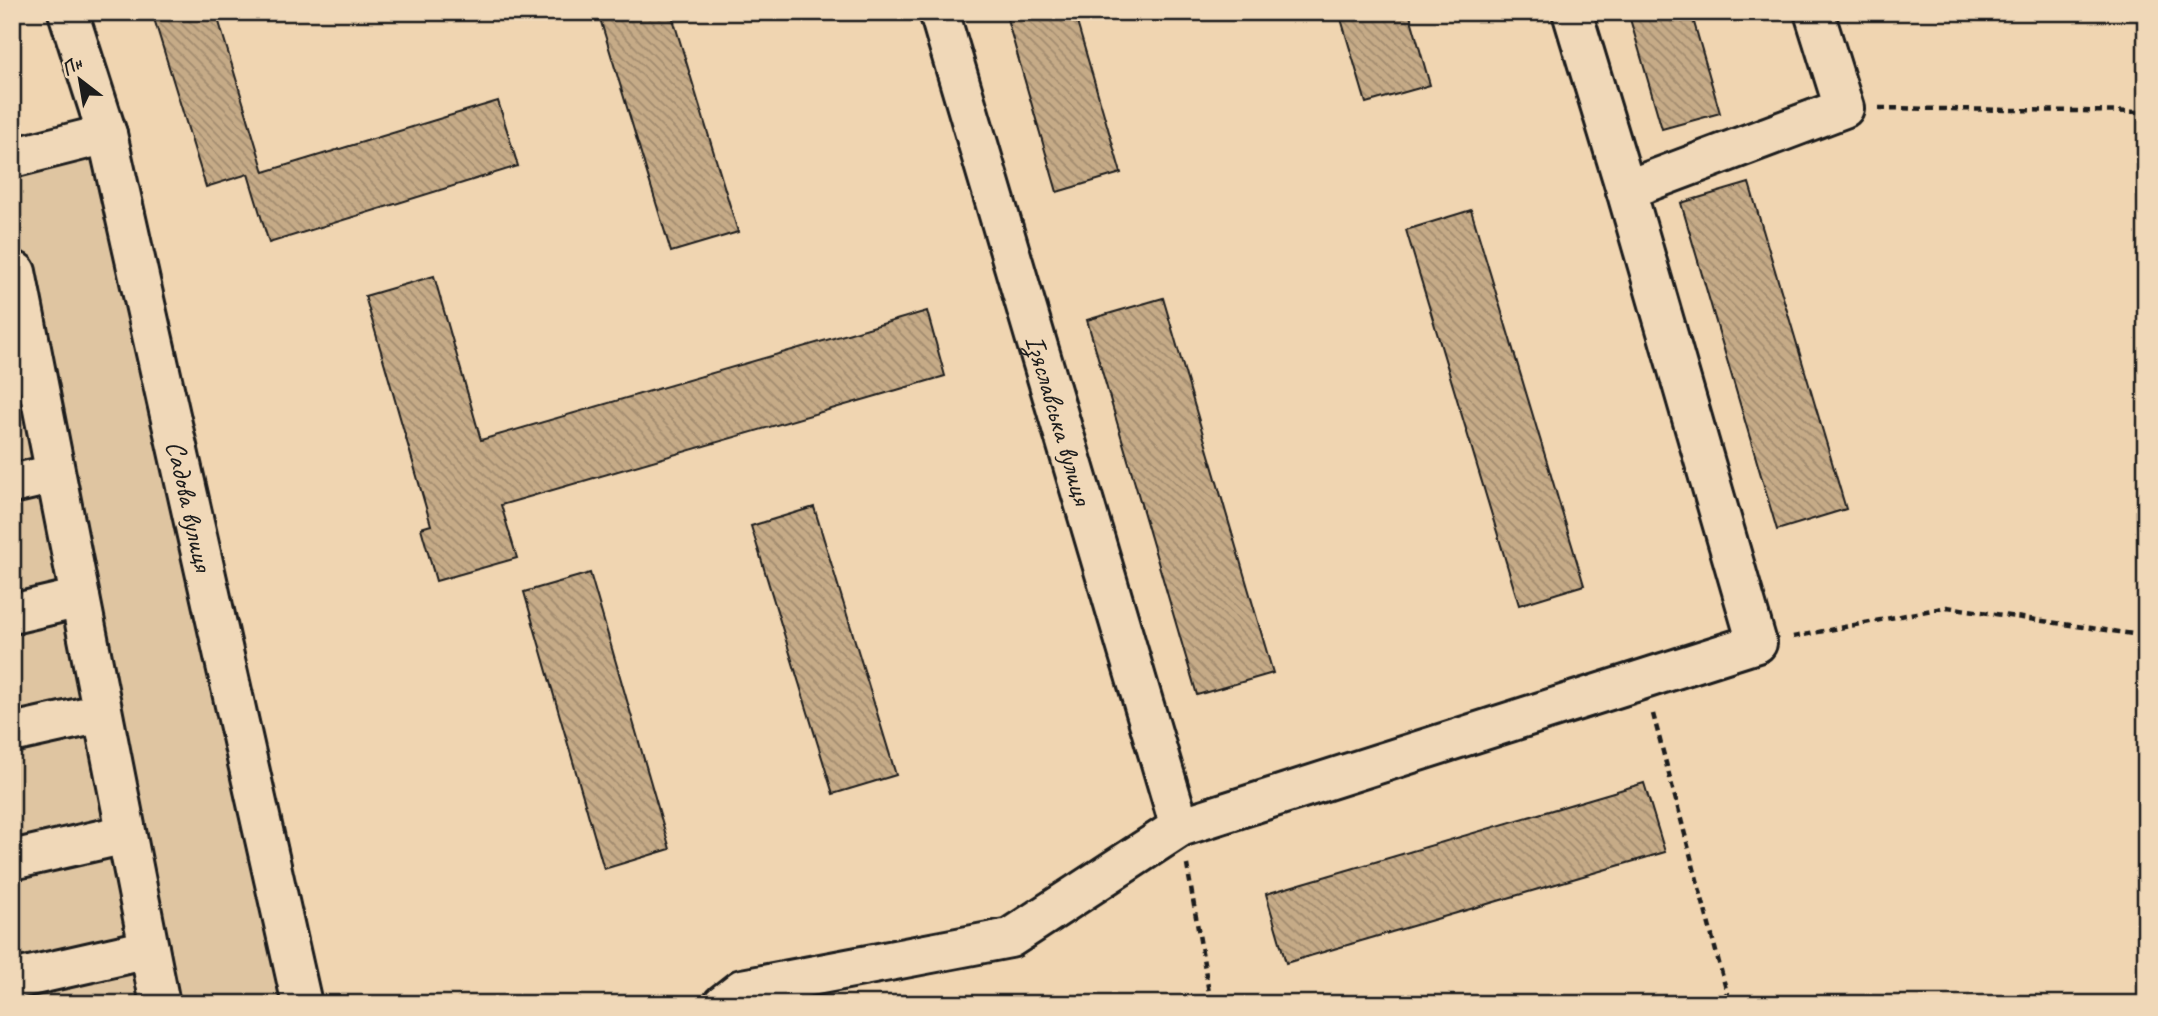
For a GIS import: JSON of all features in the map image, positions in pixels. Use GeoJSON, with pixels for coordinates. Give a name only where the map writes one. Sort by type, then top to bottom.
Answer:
{"type":"FeatureCollection","features":[{"type":"Feature","properties":{"kind":"street","name":"Садова вулиця"},"geometry":{"type":"LineString","coordinates":[[68,12],[107,135],[302,1004]]}},
{"type":"Feature","properties":{"kind":"street","name":"Ізяславська вулиця"},"geometry":{"type":"LineString","coordinates":[[939,12],[1180,827]]}},
{"type":"Feature","properties":{"kind":"street"},"geometry":{"type":"LineString","coordinates":[[723,1004],[742,989],[1010,938],[1180,827],[1757,643],[1572,12]]}},
{"type":"Feature","properties":{"kind":"street"},"geometry":{"type":"LineString","coordinates":[[1626,190],[1844,108],[1814,12]]}},
{"type":"Feature","properties":{"kind":"street"},"geometry":{"type":"LineString","coordinates":[[12,158],[107,135]]}},
{"type":"Feature","properties":{"kind":"street"},"geometry":{"type":"LineString","coordinates":[[12,273],[16,272],[24,380],[55,474],[160,1004]]}},
{"type":"Feature","properties":{"kind":"street"},"geometry":{"type":"LineString","coordinates":[[12,484],[55,474]]}},
{"type":"Feature","properties":{"kind":"street"},"geometry":{"type":"LineString","coordinates":[[12,614],[80,598]]}},
{"type":"Feature","properties":{"kind":"street"},"geometry":{"type":"LineString","coordinates":[[12,733],[102,713]]}},
{"type":"Feature","properties":{"kind":"street"},"geometry":{"type":"LineString","coordinates":[[12,860],[126,834]]}},
{"type":"Feature","properties":{"kind":"street"},"geometry":{"type":"LineString","coordinates":[[12,980],[149,949]]}},
{"type":"Feature","properties":{"kind":"path"},"geometry":{"type":"LineString","coordinates":[[1844,108],[2146,112]]}},
{"type":"Feature","properties":{"kind":"path"},"geometry":{"type":"LineString","coordinates":[[1757,643],[1947,607],[2146,636]]}},
{"type":"Feature","properties":{"kind":"path"},"geometry":{"type":"LineString","coordinates":[[1643,680],[1727,993],[1718,1004]]}},
{"type":"Feature","properties":{"kind":"path"},"geometry":{"type":"LineString","coordinates":[[1180,827],[1211,1004]]}},
{"type":"Feature","properties":{"kind":"shaded area"},"geometry":{"type":"Polygon","coordinates":[[[107,134],[302,1004],[12,1004],[12,158],[107,134]]]}},
{"type":"Feature","properties":{"kind":"building"},"geometry":{"type":"Polygon","coordinates":[[[152,12],[216,12],[264,172],[498,101],[518,166],[269,243],[248,174],[206,187],[152,12]]]}},
{"type":"Feature","properties":{"kind":"building"},"geometry":{"type":"Polygon","coordinates":[[[598,12],[671,12],[738,232],[671,252],[598,12]]]}},
{"type":"Feature","properties":{"kind":"building"},"geometry":{"type":"Polygon","coordinates":[[[1005,12],[1074,12],[1121,173],[1057,192],[1005,12]]]}},
{"type":"Feature","properties":{"kind":"building"},"geometry":{"type":"Polygon","coordinates":[[[1339,12],[1409,12],[1430,85],[1366,103],[1339,12]]]}},
{"type":"Feature","properties":{"kind":"building"},"geometry":{"type":"Polygon","coordinates":[[[1628,12],[1691,12],[1720,113],[1662,129],[1628,12]]]}},
{"type":"Feature","properties":{"kind":"building"},"geometry":{"type":"Polygon","coordinates":[[[1749,183],[1846,509],[1777,530],[1681,203],[1749,183]]]}},
{"type":"Feature","properties":{"kind":"building"},"geometry":{"type":"Polygon","coordinates":[[[1471,210],[1584,585],[1519,605],[1406,230],[1471,210]]]}},
{"type":"Feature","properties":{"kind":"building"},"geometry":{"type":"Polygon","coordinates":[[[434,276],[481,440],[927,311],[945,376],[501,505],[517,558],[436,581],[421,528],[431,525],[365,296],[434,276]]]}},
{"type":"Feature","properties":{"kind":"building"},"geometry":{"type":"Polygon","coordinates":[[[1163,298],[1273,673],[1197,695],[1087,320],[1163,298]]]}},
{"type":"Feature","properties":{"kind":"building"},"geometry":{"type":"Polygon","coordinates":[[[814,507],[896,775],[833,794],[751,526],[814,507]]]}},
{"type":"Feature","properties":{"kind":"building"},"geometry":{"type":"Polygon","coordinates":[[[590,573],[670,849],[604,869],[524,592],[590,573]]]}},
{"type":"Feature","properties":{"kind":"building"},"geometry":{"type":"Polygon","coordinates":[[[1644,783],[1665,852],[1286,963],[1266,894],[1644,783]]]}}]}
